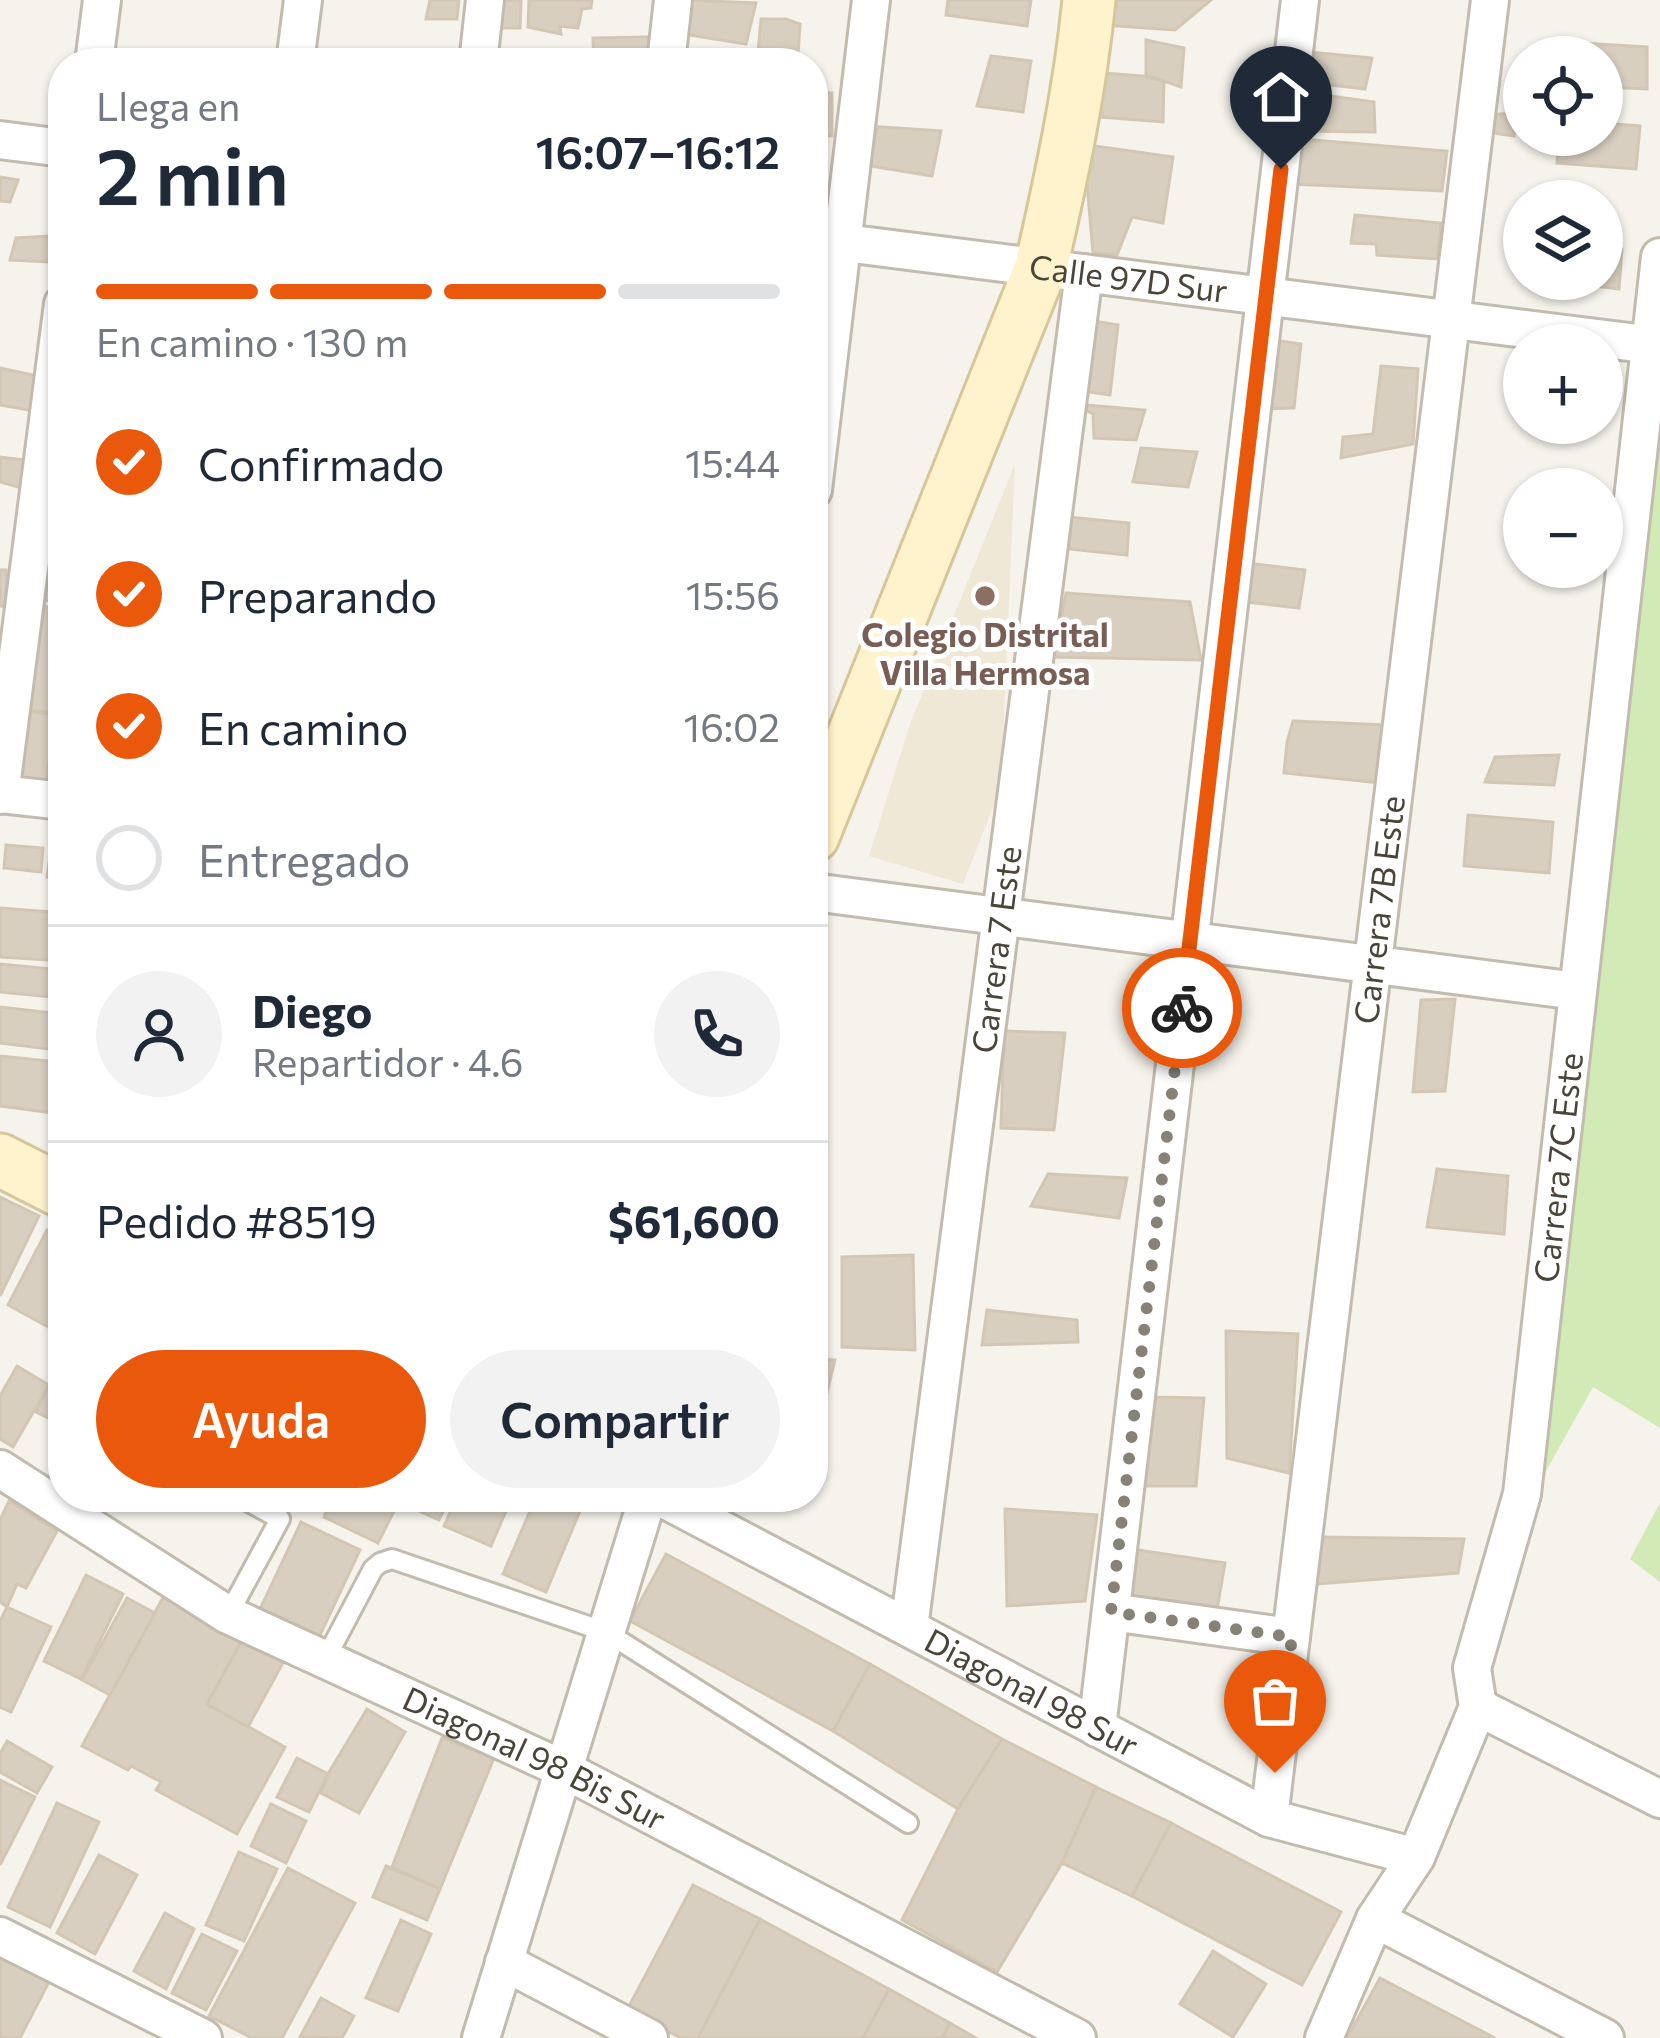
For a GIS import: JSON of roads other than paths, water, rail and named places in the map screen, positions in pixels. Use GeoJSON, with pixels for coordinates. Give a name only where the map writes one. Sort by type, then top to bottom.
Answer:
{"type":"FeatureCollection","features":[{"type":"Feature","properties":{"kind":"street"},"geometry":{"type":"LineString","coordinates":[[96,48],[102,0]]}},
{"type":"Feature","properties":{"kind":"street"},"geometry":{"type":"LineString","coordinates":[[297,48],[302,0]]}},
{"type":"Feature","properties":{"kind":"street"},"geometry":{"type":"LineString","coordinates":[[480,48],[485,0]]}},
{"type":"Feature","properties":{"kind":"street"},"geometry":{"type":"LineString","coordinates":[[668,48],[674,0]]}},
{"type":"Feature","properties":{"kind":"street"},"geometry":{"type":"LineString","coordinates":[[829,241],[871,0]]}},
{"type":"Feature","properties":{"kind":"street","name":"Carrera 7 Este"},"geometry":{"type":"LineString","coordinates":[[909,1628],[1001,916],[1062,270],[1062,177],[1089,0]]}},
{"type":"Feature","properties":{"kind":"street"},"geometry":{"type":"LineString","coordinates":[[1097,1728],[1300,0]]}},
{"type":"Feature","properties":{"kind":"street","name":"Carrera 7B Este"},"geometry":{"type":"LineString","coordinates":[[1269,1818],[1490,0]]}},
{"type":"Feature","properties":{"kind":"street"},"geometry":{"type":"LineString","coordinates":[[0,140],[48,146]]}},
{"type":"Feature","properties":{"kind":"street","name":"Calle 97D Sur"},"geometry":{"type":"LineString","coordinates":[[829,241],[1655,345]]}},
{"type":"Feature","properties":{"kind":"street","name":"Carrera 7C Este"},"geometry":{"type":"LineString","coordinates":[[1324,2038],[1376,1919],[1416,1857],[1478,1707],[1472,1668],[1522,1494],[1655,345],[1660,257]]}},
{"type":"Feature","properties":{"kind":"street"},"geometry":{"type":"LineString","coordinates":[[828,802],[1062,270]]}},
{"type":"Feature","properties":{"kind":"street"},"geometry":{"type":"LineString","coordinates":[[48,421],[0,794],[48,800]]}},
{"type":"Feature","properties":{"kind":"street"},"geometry":{"type":"LineString","coordinates":[[828,894],[1577,991]]}},
{"type":"Feature","properties":{"kind":"street"},"geometry":{"type":"LineString","coordinates":[[0,1160],[48,1184]]}},
{"type":"Feature","properties":{"kind":"street","name":"Diagonal 98 Bis Sur"},"geometry":{"type":"LineString","coordinates":[[0,1468],[48,1499]]}},
{"type":"Feature","properties":{"kind":"street","name":"Diagonal 98 Bis Sur"},"geometry":{"type":"LineString","coordinates":[[68,1512],[228,1615],[563,1768],[1078,2038]]}},
{"type":"Feature","properties":{"kind":"street"},"geometry":{"type":"LineString","coordinates":[[481,2038],[643,1512]]}},
{"type":"Feature","properties":{"kind":"street","name":"Diagonal 98 Sur"},"geometry":{"type":"LineString","coordinates":[[689,1512],[1269,1818],[1416,1857]]}},
{"type":"Feature","properties":{"kind":"street"},"geometry":{"type":"LineString","coordinates":[[1111,1612],[1292,1637]]}},
{"type":"Feature","properties":{"kind":"street"},"geometry":{"type":"LineString","coordinates":[[1478,1707],[1660,1799]]}},
{"type":"Feature","properties":{"kind":"street"},"geometry":{"type":"LineString","coordinates":[[1376,1919],[1605,2038]]}},
{"type":"Feature","properties":{"kind":"street"},"geometry":{"type":"LineString","coordinates":[[0,1936],[203,2038]]}},
{"type":"Feature","properties":{"kind":"street"},"geometry":{"type":"LineString","coordinates":[[504,1962],[649,2038]]}},
{"type":"Feature","properties":{"kind":"lane"},"geometry":{"type":"LineString","coordinates":[[228,1615],[280,1519],[267,1512]]}},
{"type":"Feature","properties":{"kind":"lane"},"geometry":{"type":"LineString","coordinates":[[326,1658],[373,1570],[392,1559],[606,1632],[908,1823]]}},
{"type":"Feature","properties":{"kind":"place","name":"Colegio Distrital Villa Hermosa"},"geometry":{"type":"Point","coordinates":[985,596]}}]}
